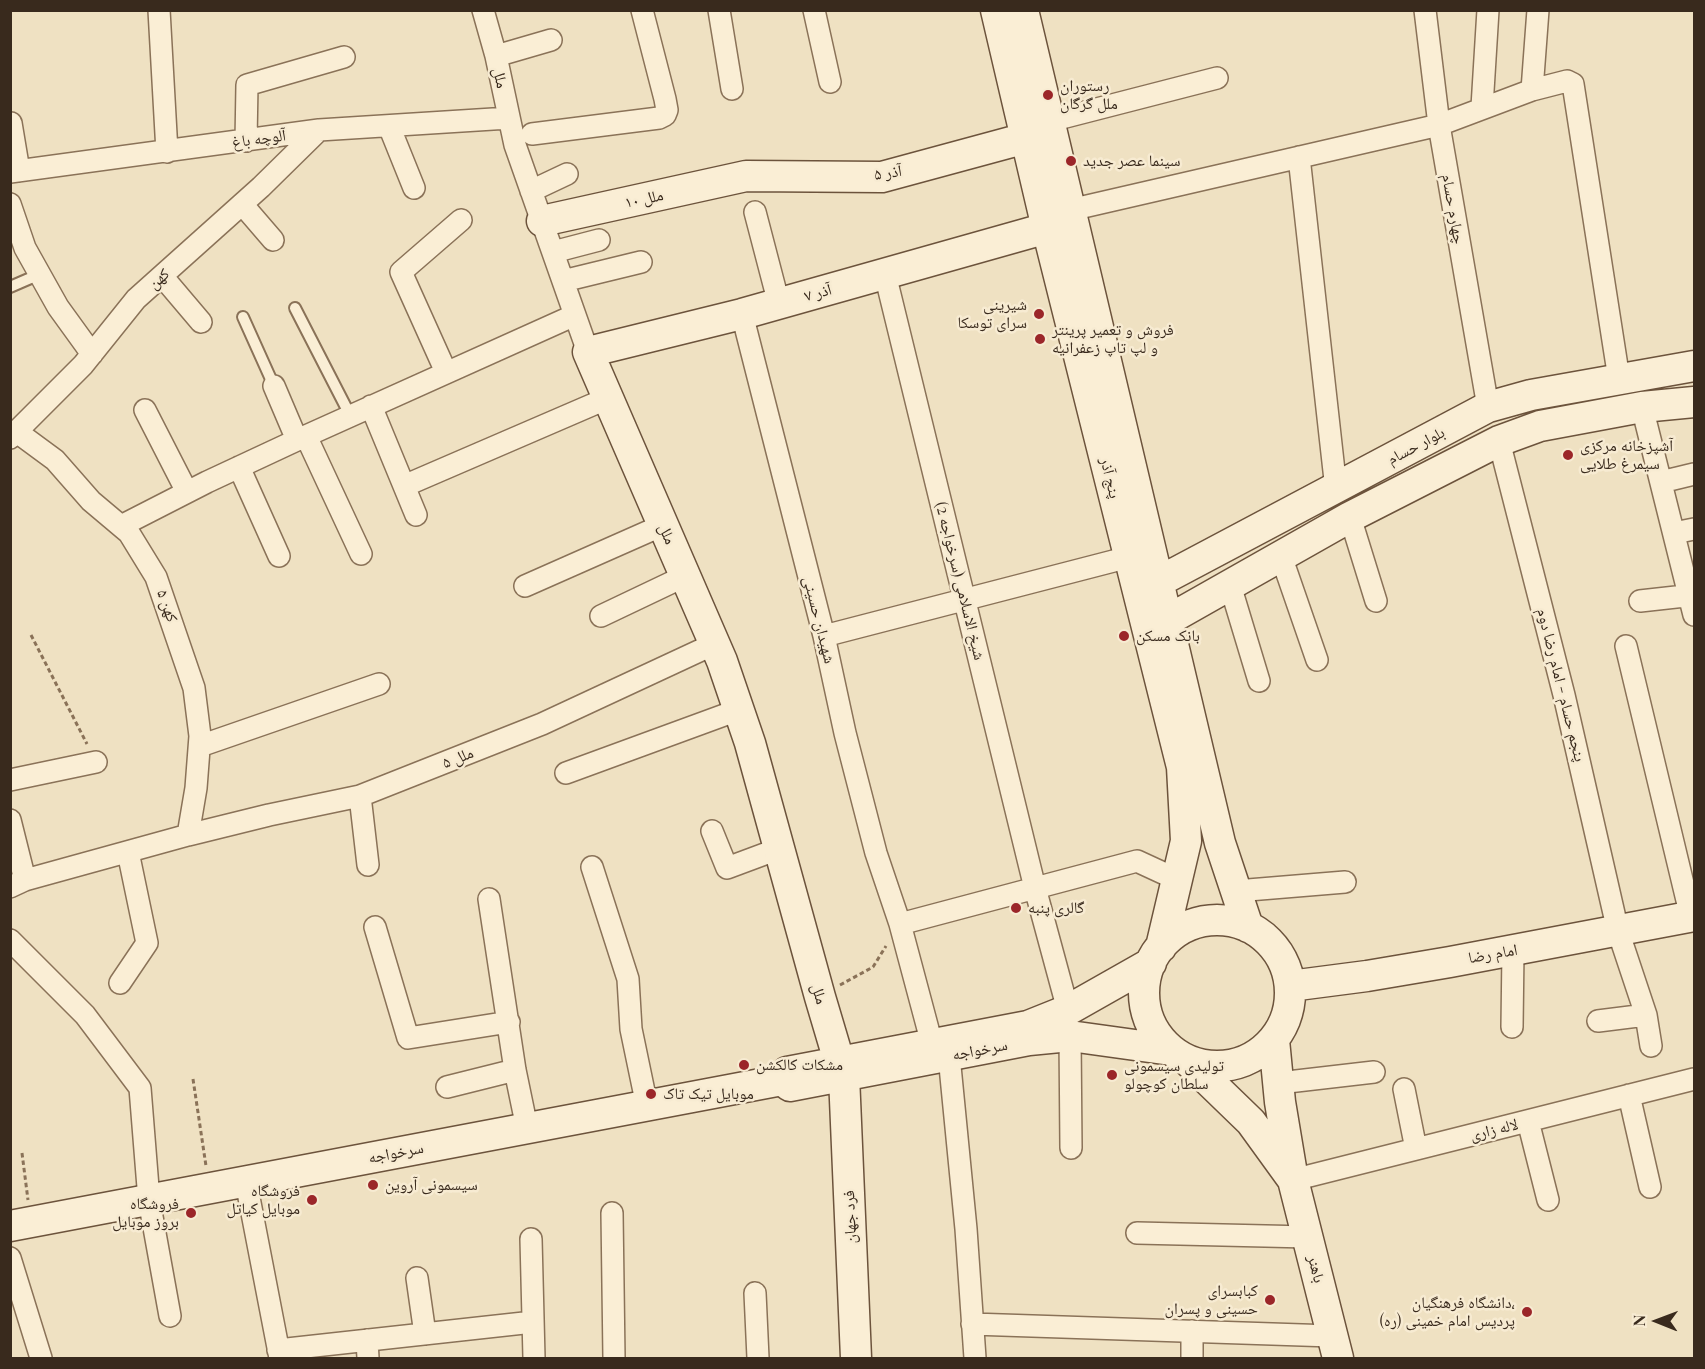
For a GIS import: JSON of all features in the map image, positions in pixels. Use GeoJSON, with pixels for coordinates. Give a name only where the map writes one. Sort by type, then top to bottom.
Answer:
{"type":"FeatureCollection","features":[{"type":"Feature","properties":{"kind":"main road","name":"پنج آذر"},"geometry":{"type":"LineString","coordinates":[[996,10],[1026,138],[1059,219],[1168,620],[1220,843],[1248,927]]}},
{"type":"Feature","properties":{"kind":"main road","name":"پنج آذر"},"geometry":{"type":"LineString","coordinates":[[1023,10],[1050,121],[1059,219],[1129,557],[1182,767],[1186,841],[1156,955]]}},
{"type":"Feature","properties":{"kind":"main road","name":"آذر ۵"},"geometry":{"type":"LineString","coordinates":[[746,176],[882,177],[1026,138]]}},
{"type":"Feature","properties":{"kind":"main road","name":"۱۰ ملل"},"geometry":{"type":"LineString","coordinates":[[542,221],[746,176]]}},
{"type":"Feature","properties":{"kind":"main road","name":"آذر ۷"},"geometry":{"type":"LineString","coordinates":[[588,352],[779,304],[885,274],[1059,219]]}},
{"type":"Feature","properties":{"kind":"main road","name":"ملل"},"geometry":{"type":"LineString","coordinates":[[588,352],[714,644],[750,743],[778,849],[842,1069]]}},
{"type":"Feature","properties":{"kind":"main road","name":"بلوار حسام"},"geometry":{"type":"LineString","coordinates":[[1158,582],[1488,407],[1531,395],[1695,366]]}},
{"type":"Feature","properties":{"kind":"main road","name":"بلوار حسام"},"geometry":{"type":"LineString","coordinates":[[1168,620],[1350,517],[1499,441],[1540,426],[1642,407],[1695,402]]}},
{"type":"Feature","properties":{"kind":"main road"},"geometry":{"type":"LineString","coordinates":[[1336,489],[1350,517]]}},
{"type":"Feature","properties":{"kind":"main road","name":"امام رضا"},"geometry":{"type":"LineString","coordinates":[[1290,986],[1367,976],[1514,951],[1693,916]]}},
{"type":"Feature","properties":{"kind":"main road"},"geometry":{"type":"LineString","coordinates":[[1210,920],[1229,921],[1248,927],[1264,937],[1277,951],[1286,967],[1290,986],[1290,1005],[1284,1023],[1274,1040],[1260,1053],[1243,1062],[1225,1066],[1206,1066],[1179,1055],[1158,1036],[1149,1019],[1145,1001],[1145,982],[1156,955],[1175,934],[1192,925],[1210,920]]}},
{"type":"Feature","properties":{"kind":"main road","name":"سرخواجه"},"geometry":{"type":"LineString","coordinates":[[1069,1023],[1156,955]]}},
{"type":"Feature","properties":{"kind":"main road","name":"سرخواجه"},"geometry":{"type":"LineString","coordinates":[[21,1224],[940,1050],[1028,1026],[1069,1023],[1179,1055]]}},
{"type":"Feature","properties":{"kind":"main road","name":"باهنر"},"geometry":{"type":"LineString","coordinates":[[1274,1040],[1293,1180],[1335,1347]]}},
{"type":"Feature","properties":{"kind":"main road","name":"باهنر"},"geometry":{"type":"LineString","coordinates":[[1179,1055],[1251,1122],[1293,1180]]}},
{"type":"Feature","properties":{"kind":"main road","name":"فرد جهان"},"geometry":{"type":"LineString","coordinates":[[842,1069],[856,1359]]}},
{"type":"Feature","properties":{"kind":"street"},"geometry":{"type":"LineString","coordinates":[[159,10],[167,152]]}},
{"type":"Feature","properties":{"kind":"street","name":"ملل"},"geometry":{"type":"LineString","coordinates":[[483,10],[496,56],[515,145],[588,352]]}},
{"type":"Feature","properties":{"kind":"street"},"geometry":{"type":"LineString","coordinates":[[532,134],[659,118],[665,115],[667,110],[665,99],[642,10]]}},
{"type":"Feature","properties":{"kind":"street"},"geometry":{"type":"LineString","coordinates":[[719,10],[732,89]]}},
{"type":"Feature","properties":{"kind":"street"},"geometry":{"type":"LineString","coordinates":[[814,10],[830,82]]}},
{"type":"Feature","properties":{"kind":"street","name":"چهارم حسام"},"geometry":{"type":"LineString","coordinates":[[1425,10],[1439,125],[1488,407]]}},
{"type":"Feature","properties":{"kind":"street"},"geometry":{"type":"LineString","coordinates":[[1482,107],[1488,10]]}},
{"type":"Feature","properties":{"kind":"street"},"geometry":{"type":"LineString","coordinates":[[1532,90],[1538,10]]}},
{"type":"Feature","properties":{"kind":"street"},"geometry":{"type":"LineString","coordinates":[[496,56],[550,40]]}},
{"type":"Feature","properties":{"kind":"street"},"geometry":{"type":"LineString","coordinates":[[246,141],[248,85],[344,57]]}},
{"type":"Feature","properties":{"kind":"street"},"geometry":{"type":"LineString","coordinates":[[1050,121],[1217,78]]}},
{"type":"Feature","properties":{"kind":"street"},"geometry":{"type":"LineString","coordinates":[[1059,219],[1439,125],[1482,107],[1567,81],[1573,84],[1619,379]]}},
{"type":"Feature","properties":{"kind":"street","name":"آلوچه باغ"},"geometry":{"type":"LineString","coordinates":[[15,171],[319,130],[509,118]]}},
{"type":"Feature","properties":{"kind":"street"},"geometry":{"type":"LineString","coordinates":[[11,123],[15,171]]}},
{"type":"Feature","properties":{"kind":"street"},"geometry":{"type":"LineString","coordinates":[[389,126],[414,188]]}},
{"type":"Feature","properties":{"kind":"street","name":"کهن"},"geometry":{"type":"LineString","coordinates":[[14,435],[92,354],[136,299],[242,204],[319,130]]}},
{"type":"Feature","properties":{"kind":"street"},"geometry":{"type":"LineString","coordinates":[[1299,158],[1336,489]]}},
{"type":"Feature","properties":{"kind":"street"},"geometry":{"type":"LineString","coordinates":[[531,191],[567,174]]}},
{"type":"Feature","properties":{"kind":"street"},"geometry":{"type":"LineString","coordinates":[[10,204],[25,248],[58,307],[92,354]]}},
{"type":"Feature","properties":{"kind":"street"},"geometry":{"type":"LineString","coordinates":[[242,204],[273,240]]}},
{"type":"Feature","properties":{"kind":"street"},"geometry":{"type":"LineString","coordinates":[[755,212],[779,304]]}},
{"type":"Feature","properties":{"kind":"street"},"geometry":{"type":"LineString","coordinates":[[446,372],[401,272],[461,220]]}},
{"type":"Feature","properties":{"kind":"street"},"geometry":{"type":"LineString","coordinates":[[553,252],[598,240]]}},
{"type":"Feature","properties":{"kind":"street"},"geometry":{"type":"LineString","coordinates":[[563,281],[641,262]]}},
{"type":"Feature","properties":{"kind":"street","name":"شیخ الاسلامی (سرخواجه 2)"},"geometry":{"type":"LineString","coordinates":[[885,274],[1069,1023],[1071,1149]]}},
{"type":"Feature","properties":{"kind":"street"},"geometry":{"type":"LineString","coordinates":[[162,276],[201,322]]}},
{"type":"Feature","properties":{"kind":"street","name":"شهیدان حسینی"},"geometry":{"type":"LineString","coordinates":[[742,314],[824,636],[845,733],[876,853],[940,1050],[966,1229],[975,1359]]}},
{"type":"Feature","properties":{"kind":"street"},"geometry":{"type":"LineString","coordinates":[[121,526],[302,437],[575,315]]}},
{"type":"Feature","properties":{"kind":"street"},"geometry":{"type":"LineString","coordinates":[[274,386],[361,554]]}},
{"type":"Feature","properties":{"kind":"street"},"geometry":{"type":"LineString","coordinates":[[404,486],[608,398]]}},
{"type":"Feature","properties":{"kind":"street"},"geometry":{"type":"LineString","coordinates":[[371,406],[416,515]]}},
{"type":"Feature","properties":{"kind":"street"},"geometry":{"type":"LineString","coordinates":[[1640,601],[1693,602],[1684,531],[1661,482],[1642,407]]}},
{"type":"Feature","properties":{"kind":"street"},"geometry":{"type":"LineString","coordinates":[[145,410],[187,492]]}},
{"type":"Feature","properties":{"kind":"street","name":"۵ کهن"},"geometry":{"type":"LineString","coordinates":[[14,435],[55,460],[91,501],[129,533],[156,577],[194,688],[200,746],[188,835]]}},
{"type":"Feature","properties":{"kind":"street","name":"پنجم حسام - امام رضا دوم"},"geometry":{"type":"LineString","coordinates":[[1499,441],[1564,695],[1618,931],[1646,1015],[1651,1046]]}},
{"type":"Feature","properties":{"kind":"street"},"geometry":{"type":"LineString","coordinates":[[239,467],[279,556]]}},
{"type":"Feature","properties":{"kind":"street"},"geometry":{"type":"LineString","coordinates":[[1661,482],[1695,474]]}},
{"type":"Feature","properties":{"kind":"street"},"geometry":{"type":"LineString","coordinates":[[1350,517],[1376,601]]}},
{"type":"Feature","properties":{"kind":"street"},"geometry":{"type":"LineString","coordinates":[[525,586],[663,525]]}},
{"type":"Feature","properties":{"kind":"street"},"geometry":{"type":"LineString","coordinates":[[1281,556],[1317,660]]}},
{"type":"Feature","properties":{"kind":"street"},"geometry":{"type":"LineString","coordinates":[[824,636],[1129,557]]}},
{"type":"Feature","properties":{"kind":"street"},"geometry":{"type":"LineString","coordinates":[[601,616],[685,576]]}},
{"type":"Feature","properties":{"kind":"street"},"geometry":{"type":"LineString","coordinates":[[1230,585],[1259,681]]}},
{"type":"Feature","properties":{"kind":"street","name":"ملل ۵"},"geometry":{"type":"LineString","coordinates":[[18,884],[188,835],[360,796],[542,724],[714,644]]}},
{"type":"Feature","properties":{"kind":"street"},"geometry":{"type":"LineString","coordinates":[[1626,646],[1693,916]]}},
{"type":"Feature","properties":{"kind":"street"},"geometry":{"type":"LineString","coordinates":[[200,746],[379,684]]}},
{"type":"Feature","properties":{"kind":"street"},"geometry":{"type":"LineString","coordinates":[[566,773],[738,710]]}},
{"type":"Feature","properties":{"kind":"street"},"geometry":{"type":"LineString","coordinates":[[10,780],[96,762]]}},
{"type":"Feature","properties":{"kind":"street"},"geometry":{"type":"LineString","coordinates":[[360,796],[368,865]]}},
{"type":"Feature","properties":{"kind":"street"},"geometry":{"type":"LineString","coordinates":[[10,820],[18,884]]}},
{"type":"Feature","properties":{"kind":"street"},"geometry":{"type":"LineString","coordinates":[[712,831],[726,868],[778,849]]}},
{"type":"Feature","properties":{"kind":"street"},"geometry":{"type":"LineString","coordinates":[[120,984],[147,943],[128,852]]}},
{"type":"Feature","properties":{"kind":"street"},"geometry":{"type":"LineString","coordinates":[[900,924],[1137,861],[1176,879]]}},
{"type":"Feature","properties":{"kind":"street"},"geometry":{"type":"LineString","coordinates":[[592,867],[628,979],[631,1029],[646,1106]]}},
{"type":"Feature","properties":{"kind":"street"},"geometry":{"type":"LineString","coordinates":[[1236,891],[1345,882]]}},
{"type":"Feature","properties":{"kind":"street"},"geometry":{"type":"LineString","coordinates":[[489,899],[509,1022],[514,1070],[527,1128]]}},
{"type":"Feature","properties":{"kind":"street"},"geometry":{"type":"LineString","coordinates":[[375,927],[408,1038],[509,1022]]}},
{"type":"Feature","properties":{"kind":"street"},"geometry":{"type":"LineString","coordinates":[[10,940],[85,1015],[140,1088],[150,1200],[170,1316]]}},
{"type":"Feature","properties":{"kind":"street"},"geometry":{"type":"LineString","coordinates":[[1512,1027],[1514,951]]}},
{"type":"Feature","properties":{"kind":"street"},"geometry":{"type":"LineString","coordinates":[[1598,1021],[1646,1015]]}},
{"type":"Feature","properties":{"kind":"street"},"geometry":{"type":"LineString","coordinates":[[447,1087],[514,1070]]}},
{"type":"Feature","properties":{"kind":"street"},"geometry":{"type":"LineString","coordinates":[[1279,1083],[1374,1072]]}},
{"type":"Feature","properties":{"kind":"street","name":"لاله زاری"},"geometry":{"type":"LineString","coordinates":[[1293,1180],[1695,1079]]}},
{"type":"Feature","properties":{"kind":"street"},"geometry":{"type":"LineString","coordinates":[[1404,1089],[1416,1149]]}},
{"type":"Feature","properties":{"kind":"street"},"geometry":{"type":"LineString","coordinates":[[1629,1095],[1650,1187]]}},
{"type":"Feature","properties":{"kind":"street"},"geometry":{"type":"LineString","coordinates":[[1528,1121],[1548,1200]]}},
{"type":"Feature","properties":{"kind":"street"},"geometry":{"type":"LineString","coordinates":[[246,1182],[279,1354],[368,1349],[425,1334],[533,1322]]}},
{"type":"Feature","properties":{"kind":"street"},"geometry":{"type":"LineString","coordinates":[[612,1213],[614,1359]]}},
{"type":"Feature","properties":{"kind":"street"},"geometry":{"type":"LineString","coordinates":[[1137,1233],[1308,1238]]}},
{"type":"Feature","properties":{"kind":"street"},"geometry":{"type":"LineString","coordinates":[[531,1239],[534,1359]]}},
{"type":"Feature","properties":{"kind":"street"},"geometry":{"type":"LineString","coordinates":[[10,1257],[41,1359]]}},
{"type":"Feature","properties":{"kind":"street"},"geometry":{"type":"LineString","coordinates":[[417,1278],[425,1334]]}},
{"type":"Feature","properties":{"kind":"street"},"geometry":{"type":"LineString","coordinates":[[755,1293],[758,1359]]}},
{"type":"Feature","properties":{"kind":"street"},"geometry":{"type":"LineString","coordinates":[[972,1324],[1192,1331],[1335,1347]]}},
{"type":"Feature","properties":{"kind":"street"},"geometry":{"type":"LineString","coordinates":[[1192,1331],[1192,1359]]}},
{"type":"Feature","properties":{"kind":"lane"},"geometry":{"type":"LineString","coordinates":[[10,287],[40,274]]}},
{"type":"Feature","properties":{"kind":"lane"},"geometry":{"type":"LineString","coordinates":[[295,308],[350,416]]}},
{"type":"Feature","properties":{"kind":"lane"},"geometry":{"type":"LineString","coordinates":[[243,317],[274,386]]}},
{"type":"Feature","properties":{"kind":"path"},"geometry":{"type":"LineString","coordinates":[[31,635],[96,762]]}},
{"type":"Feature","properties":{"kind":"path"},"geometry":{"type":"LineString","coordinates":[[820,997],[873,967],[900,924]]}},
{"type":"Feature","properties":{"kind":"path"},"geometry":{"type":"LineString","coordinates":[[193,1079],[209,1189]]}},
{"type":"Feature","properties":{"kind":"path"},"geometry":{"type":"LineString","coordinates":[[21,1224],[22,1153]]}},
{"type":"Feature","properties":{"kind":"place","name":"رستوران ملل گرگان"},"geometry":{"type":"Point","coordinates":[1048,95]}},
{"type":"Feature","properties":{"kind":"place","name":"سینما عصر جدید"},"geometry":{"type":"Point","coordinates":[1071,161]}},
{"type":"Feature","properties":{"kind":"place","name":"شیرینی سرای توسکا"},"geometry":{"type":"Point","coordinates":[1039,314]}},
{"type":"Feature","properties":{"kind":"place","name":"فروش و تعمیر پرینتر و لپ تاپ زعفرانیه"},"geometry":{"type":"Point","coordinates":[1040,339]}},
{"type":"Feature","properties":{"kind":"place","name":"آشپزخانه مرکزی سیمرغ طلایی"},"geometry":{"type":"Point","coordinates":[1568,455]}},
{"type":"Feature","properties":{"kind":"place","name":"بانک مسکن"},"geometry":{"type":"Point","coordinates":[1124,636]}},
{"type":"Feature","properties":{"kind":"place","name":"گالری پنبه"},"geometry":{"type":"Point","coordinates":[1016,908]}},
{"type":"Feature","properties":{"kind":"place","name":"مشکات کالکشن"},"geometry":{"type":"Point","coordinates":[744,1065]}},
{"type":"Feature","properties":{"kind":"place","name":"تولیدی سیسمونی سلطان کوچولو"},"geometry":{"type":"Point","coordinates":[1112,1075]}},
{"type":"Feature","properties":{"kind":"place","name":"موبایل تیک تاک"},"geometry":{"type":"Point","coordinates":[651,1094]}},
{"type":"Feature","properties":{"kind":"place","name":"سیسمونی آروین"},"geometry":{"type":"Point","coordinates":[373,1185]}},
{"type":"Feature","properties":{"kind":"place","name":"فروشگاه موبایل کیاتل"},"geometry":{"type":"Point","coordinates":[312,1200]}},
{"type":"Feature","properties":{"kind":"place","name":"فروشگاه بروز موبایل"},"geometry":{"type":"Point","coordinates":[191,1213]}},
{"type":"Feature","properties":{"kind":"place","name":"کبابسرای حسینی و پسران"},"geometry":{"type":"Point","coordinates":[1270,1300]}},
{"type":"Feature","properties":{"kind":"place","name":"دانشگاه فرهنگیان، پردیس امام خمینی (ره)"},"geometry":{"type":"Point","coordinates":[1527,1312]}}]}
